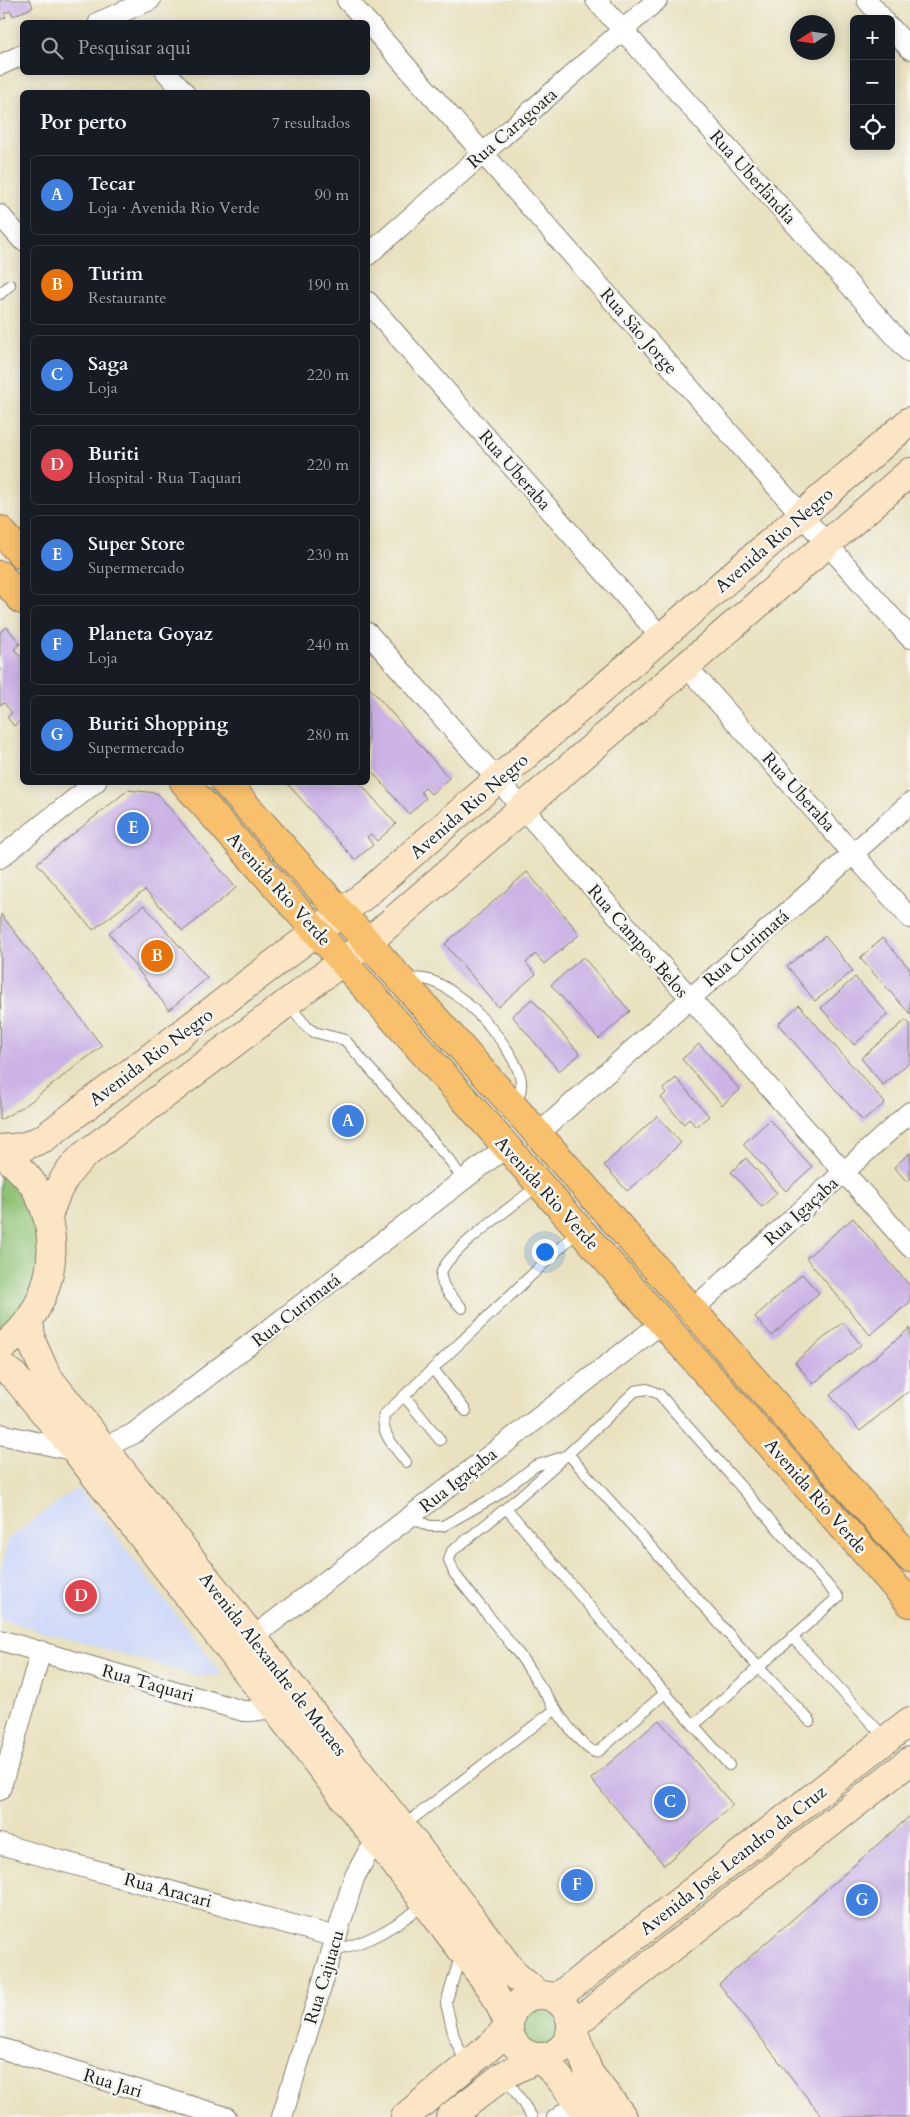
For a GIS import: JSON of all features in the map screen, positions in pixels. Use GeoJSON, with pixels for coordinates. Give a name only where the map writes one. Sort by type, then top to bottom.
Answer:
{"type":"FeatureCollection","features":[{"type":"Feature","properties":{"kind":"main road","name":"Avenida Rio Negro"},"geometry":{"type":"LineString","coordinates":[[0,1150],[23,1147],[44,1138],[366,894],[910,421]]}},
{"type":"Feature","properties":{"kind":"main road"},"geometry":{"type":"LineString","coordinates":[[48,1217],[57,1189],[68,1171],[83,1156],[367,943],[910,472]]}},
{"type":"Feature","properties":{"kind":"main road"},"geometry":{"type":"LineString","coordinates":[[0,530],[20,554]]}},
{"type":"Feature","properties":{"kind":"main road"},"geometry":{"type":"LineString","coordinates":[[0,575],[20,598]]}},
{"type":"Feature","properties":{"kind":"main road","name":"Avenida Rio Verde"},"geometry":{"type":"LineString","coordinates":[[187,785],[910,1603]]}},
{"type":"Feature","properties":{"kind":"main road","name":"Avenida Rio Verde"},"geometry":{"type":"LineString","coordinates":[[228,785],[538,1134],[910,1558]]}},
{"type":"Feature","properties":{"kind":"main road"},"geometry":{"type":"LineString","coordinates":[[0,1150],[19,1167],[36,1190],[48,1217],[53,1253],[46,1289],[29,1321],[13,1339],[0,1349]]}},
{"type":"Feature","properties":{"kind":"main road","name":"Avenida Alexandre de Moraes"},"geometry":{"type":"LineString","coordinates":[[29,1321],[32,1343],[47,1376],[252,1638],[283,1699],[379,1843],[492,1989],[509,2025]]}},
{"type":"Feature","properties":{"kind":"main road","name":"Avenida Alexandre de Moraes"},"geometry":{"type":"LineString","coordinates":[[0,1366],[14,1376],[283,1699],[402,1827],[515,1975],[547,1997]]}},
{"type":"Feature","properties":{"kind":"main road","name":"Avenida José Leandro da Cruz"},"geometry":{"type":"LineString","coordinates":[[547,1997],[910,1721]]}},
{"type":"Feature","properties":{"kind":"main road"},"geometry":{"type":"LineString","coordinates":[[864,1797],[861,1781],[894,1754],[893,1747],[886,1740]]}},
{"type":"Feature","properties":{"kind":"main road","name":"Avenida José Leandro da Cruz"},"geometry":{"type":"LineString","coordinates":[[572,2026],[910,1761]]}},
{"type":"Feature","properties":{"kind":"main road"},"geometry":{"type":"LineString","coordinates":[[405,2117],[494,2043],[509,2025],[515,2007],[530,1996],[547,1997],[567,2010],[589,2073],[623,2117]]}},
{"type":"Feature","properties":{"kind":"main road"},"geometry":{"type":"LineString","coordinates":[[509,2025],[514,2044],[528,2056],[538,2058],[556,2074],[574,2110]]}},
{"type":"Feature","properties":{"kind":"main road"},"geometry":{"type":"LineString","coordinates":[[450,2117],[504,2076],[538,2058],[558,2053],[565,2046],[572,2026]]}},
{"type":"Feature","properties":{"kind":"street"},"geometry":{"type":"LineString","coordinates":[[112,20],[150,0]]}},
{"type":"Feature","properties":{"kind":"street","name":"Rua São Jorge"},"geometry":{"type":"LineString","coordinates":[[347,0],[364,20]]}},
{"type":"Feature","properties":{"kind":"street","name":"Rua Uberlândia"},"geometry":{"type":"LineString","coordinates":[[596,0],[910,353]]}},
{"type":"Feature","properties":{"kind":"street","name":"Rua Caragoata"},"geometry":{"type":"LineString","coordinates":[[370,253],[657,0]]}},
{"type":"Feature","properties":{"kind":"street"},"geometry":{"type":"LineString","coordinates":[[867,0],[880,15]]}},
{"type":"Feature","properties":{"kind":"street","name":"Rua São Jorge"},"geometry":{"type":"LineString","coordinates":[[370,26],[910,638]]}},
{"type":"Feature","properties":{"kind":"street"},"geometry":{"type":"LineString","coordinates":[[895,32],[910,49]]}},
{"type":"Feature","properties":{"kind":"street"},"geometry":{"type":"LineString","coordinates":[[0,65],[20,56]]}},
{"type":"Feature","properties":{"kind":"street"},"geometry":{"type":"LineString","coordinates":[[169,75],[182,90]]}},
{"type":"Feature","properties":{"kind":"street"},"geometry":{"type":"LineString","coordinates":[[0,215],[20,238]]}},
{"type":"Feature","properties":{"kind":"street","name":"Rua Uberaba"},"geometry":{"type":"LineString","coordinates":[[370,304],[662,638]]}},
{"type":"Feature","properties":{"kind":"street"},"geometry":{"type":"LineString","coordinates":[[0,575],[20,558]]}},
{"type":"Feature","properties":{"kind":"street","name":"Rua Campos Belos"},"geometry":{"type":"LineString","coordinates":[[370,636],[910,1247]]}},
{"type":"Feature","properties":{"kind":"street","name":"Rua Uberaba"},"geometry":{"type":"LineString","coordinates":[[687,667],[910,918]]}},
{"type":"Feature","properties":{"kind":"street"},"geometry":{"type":"LineString","coordinates":[[0,858],[92,785]]}},
{"type":"Feature","properties":{"kind":"street","name":"Rua Curimatá"},"geometry":{"type":"LineString","coordinates":[[538,1134],[688,998],[910,803]]}},
{"type":"Feature","properties":{"kind":"street","name":"Rua Igaçaba"},"geometry":{"type":"LineString","coordinates":[[692,1310],[910,1112]]}},
{"type":"Feature","properties":{"kind":"street","name":"Rua Curimatá"},"geometry":{"type":"LineString","coordinates":[[76,1451],[104,1447],[134,1434],[506,1148]]}},
{"type":"Feature","properties":{"kind":"street","name":"Rua Igaçaba"},"geometry":{"type":"LineString","coordinates":[[252,1638],[663,1322]]}},
{"type":"Feature","properties":{"kind":"street"},"geometry":{"type":"LineString","coordinates":[[0,1434],[76,1451]]}},
{"type":"Feature","properties":{"kind":"street","name":"Rua Taquari"},"geometry":{"type":"LineString","coordinates":[[0,1640],[243,1711],[258,1711],[283,1699]]}},
{"type":"Feature","properties":{"kind":"street"},"geometry":{"type":"LineString","coordinates":[[0,1790],[41,1652]]}},
{"type":"Feature","properties":{"kind":"street","name":"Rua Cajuacu"},"geometry":{"type":"LineString","coordinates":[[282,2117],[354,1878],[367,1854],[379,1843]]}},
{"type":"Feature","properties":{"kind":"street","name":"Rua Aracari"},"geometry":{"type":"LineString","coordinates":[[0,1844],[334,1944]]}},
{"type":"Feature","properties":{"kind":"street","name":"Rua Jari"},"geometry":{"type":"LineString","coordinates":[[0,2048],[226,2117]]}},
{"type":"Feature","properties":{"kind":"lane"},"geometry":{"type":"LineString","coordinates":[[0,294],[10,285]]}},
{"type":"Feature","properties":{"kind":"lane"},"geometry":{"type":"LineString","coordinates":[[400,980],[425,978],[444,986],[480,1016],[502,1040],[516,1064],[521,1082],[516,1110]]}},
{"type":"Feature","properties":{"kind":"lane"},"geometry":{"type":"LineString","coordinates":[[288,1003],[307,1027],[314,1032],[346,1040],[445,1155],[463,1180]]}},
{"type":"Feature","properties":{"kind":"lane"},"geometry":{"type":"LineString","coordinates":[[462,1308],[444,1288],[441,1276],[446,1261],[460,1247],[521,1201],[538,1184]]}},
{"type":"Feature","properties":{"kind":"lane"},"geometry":{"type":"LineString","coordinates":[[406,1462],[385,1433],[382,1424],[384,1415],[579,1229]]}},
{"type":"Feature","properties":{"kind":"lane"},"geometry":{"type":"LineString","coordinates":[[434,1369],[466,1411]]}},
{"type":"Feature","properties":{"kind":"lane"},"geometry":{"type":"LineString","coordinates":[[666,1692],[596,1752],[590,1750],[556,1709],[520,1655],[454,1573],[449,1560],[452,1551],[507,1509],[569,1454],[635,1391],[647,1389],[659,1394],[838,1597],[694,1725]]}},
{"type":"Feature","properties":{"kind":"lane"},"geometry":{"type":"LineString","coordinates":[[405,1396],[440,1440]]}},
{"type":"Feature","properties":{"kind":"lane"},"geometry":{"type":"LineString","coordinates":[[410,1517],[429,1526],[443,1526],[496,1496],[535,1466],[569,1454]]}},
{"type":"Feature","properties":{"kind":"lane"},"geometry":{"type":"LineString","coordinates":[[569,1454],[758,1668],[810,1721]]}},
{"type":"Feature","properties":{"kind":"lane"},"geometry":{"type":"LineString","coordinates":[[507,1509],[611,1632],[729,1764]]}},
{"type":"Feature","properties":{"kind":"lane"},"geometry":{"type":"LineString","coordinates":[[792,1638],[886,1740]]}},
{"type":"Feature","properties":{"kind":"lane"},"geometry":{"type":"LineString","coordinates":[[402,1827],[556,1709]]}},
{"type":"Feature","properties":{"kind":"lane"},"geometry":{"type":"LineString","coordinates":[[334,1944],[370,1941],[387,1932],[426,1904]]}},
{"type":"Feature","properties":{"kind":"lane"},"geometry":{"type":"LineString","coordinates":[[462,1951],[446,2003],[454,2037],[467,2066]]}},
{"type":"Feature","properties":{"kind":"lane"},"geometry":{"type":"LineString","coordinates":[[504,2076],[532,2117]]}},
{"type":"Feature","properties":{"kind":"lane"},"geometry":{"type":"LineString","coordinates":[[552,2117],[574,2110]]}},
{"type":"Feature","properties":{"kind":"shaded area"},"geometry":{"type":"Polygon","coordinates":[[[78,1487],[223,1675],[197,1676],[0,1619],[0,1573],[8,1539],[78,1487]]]}},
{"type":"Feature","properties":{"kind":"green space"},"geometry":{"type":"Polygon","coordinates":[[[0,1161],[42,1221],[36,1295],[0,1338],[0,1161]]]}},
{"type":"Feature","properties":{"kind":"green space"},"geometry":{"type":"Polygon","coordinates":[[[541,2005],[553,2009],[559,2015],[563,2027],[559,2039],[553,2045],[541,2049],[529,2045],[523,2039],[519,2027],[523,2015],[529,2009],[541,2005]]]}},
{"type":"Feature","properties":{"kind":"building"},"geometry":{"type":"Polygon","coordinates":[[[0,0],[30,0],[33,7],[13,16],[11,11],[4,13],[6,17],[0,20],[0,0]]]}},
{"type":"Feature","properties":{"kind":"building"},"geometry":{"type":"Polygon","coordinates":[[[7,627],[20,644],[14,649],[20,656],[20,721],[14,726],[7,717],[12,713],[4,703],[0,705],[0,632],[7,627]]]}},
{"type":"Feature","properties":{"kind":"building"},"geometry":{"type":"Polygon","coordinates":[[[370,688],[449,778],[431,794],[425,788],[421,792],[426,798],[409,814],[370,769],[370,688]]]}},
{"type":"Feature","properties":{"kind":"building"},"geometry":{"type":"Polygon","coordinates":[[[289,785],[362,785],[396,824],[377,841],[371,834],[367,837],[373,845],[355,860],[289,785]]]}},
{"type":"Feature","properties":{"kind":"building"},"geometry":{"type":"Polygon","coordinates":[[[128,790],[157,793],[236,888],[183,931],[145,890],[93,930],[37,863],[128,790]]]}},
{"type":"Feature","properties":{"kind":"building"},"geometry":{"type":"Polygon","coordinates":[[[527,872],[580,934],[544,964],[535,954],[526,963],[536,974],[498,1007],[445,944],[527,872]]]}},
{"type":"Feature","properties":{"kind":"building"},"geometry":{"type":"Polygon","coordinates":[[[144,905],[207,978],[169,1010],[109,933],[144,905]]]}},
{"type":"Feature","properties":{"kind":"building"},"geometry":{"type":"Polygon","coordinates":[[[1,914],[102,1046],[26,1105],[0,1120],[1,914]]]}},
{"type":"Feature","properties":{"kind":"building"},"geometry":{"type":"Polygon","coordinates":[[[825,936],[853,971],[815,1001],[787,966],[825,936]]]}},
{"type":"Feature","properties":{"kind":"building"},"geometry":{"type":"Polygon","coordinates":[[[882,938],[910,969],[910,1014],[860,958],[882,938]]]}},
{"type":"Feature","properties":{"kind":"building"},"geometry":{"type":"Polygon","coordinates":[[[583,957],[630,1011],[599,1039],[551,985],[583,957]]]}},
{"type":"Feature","properties":{"kind":"building"},"geometry":{"type":"Polygon","coordinates":[[[855,977],[888,1014],[854,1045],[821,1008],[855,977]]]}},
{"type":"Feature","properties":{"kind":"building"},"geometry":{"type":"Polygon","coordinates":[[[532,999],[580,1054],[559,1071],[512,1016],[532,999]]]}},
{"type":"Feature","properties":{"kind":"building"},"geometry":{"type":"Polygon","coordinates":[[[799,1005],[885,1103],[863,1121],[778,1024],[799,1005]]]}},
{"type":"Feature","properties":{"kind":"building"},"geometry":{"type":"Polygon","coordinates":[[[906,1020],[910,1024],[910,1062],[883,1085],[861,1058],[906,1020]]]}},
{"type":"Feature","properties":{"kind":"building"},"geometry":{"type":"Polygon","coordinates":[[[699,1044],[740,1090],[722,1105],[682,1059],[699,1044]]]}},
{"type":"Feature","properties":{"kind":"building"},"geometry":{"type":"Polygon","coordinates":[[[676,1078],[709,1116],[696,1127],[689,1119],[684,1124],[661,1098],[666,1093],[663,1089],[676,1078]]]}},
{"type":"Feature","properties":{"kind":"building"},"geometry":{"type":"Polygon","coordinates":[[[657,1116],[681,1143],[627,1191],[604,1165],[657,1116]]]}},
{"type":"Feature","properties":{"kind":"building"},"geometry":{"type":"Polygon","coordinates":[[[770,1120],[812,1167],[786,1191],[743,1144],[770,1120]]]}},
{"type":"Feature","properties":{"kind":"building"},"geometry":{"type":"Polygon","coordinates":[[[910,1153],[910,1179],[907,1182],[894,1167],[910,1153]]]}},
{"type":"Feature","properties":{"kind":"building"},"geometry":{"type":"Polygon","coordinates":[[[746,1158],[777,1193],[762,1207],[731,1172],[746,1158]]]}},
{"type":"Feature","properties":{"kind":"building"},"geometry":{"type":"Polygon","coordinates":[[[853,1218],[910,1286],[910,1302],[870,1335],[806,1258],[853,1218]]]}},
{"type":"Feature","properties":{"kind":"building"},"geometry":{"type":"Polygon","coordinates":[[[802,1274],[819,1293],[772,1336],[755,1317],[802,1274]]]}},
{"type":"Feature","properties":{"kind":"building"},"geometry":{"type":"Polygon","coordinates":[[[843,1322],[861,1345],[813,1384],[795,1362],[843,1322]]]}},
{"type":"Feature","properties":{"kind":"building"},"geometry":{"type":"Polygon","coordinates":[[[910,1328],[910,1390],[860,1431],[830,1395],[910,1328]]]}},
{"type":"Feature","properties":{"kind":"building"},"geometry":{"type":"Polygon","coordinates":[[[659,1720],[733,1805],[664,1865],[591,1779],[659,1720]]]}},
{"type":"Feature","properties":{"kind":"building"},"geometry":{"type":"Polygon","coordinates":[[[910,1816],[910,2117],[822,2117],[719,1984],[910,1816]]]}},
{"type":"Feature","properties":{"kind":"place","name":"Super Store"},"geometry":{"type":"Point","coordinates":[133,828]}},
{"type":"Feature","properties":{"kind":"place","name":"Turim"},"geometry":{"type":"Point","coordinates":[157,956]}},
{"type":"Feature","properties":{"kind":"place","name":"Tecar"},"geometry":{"type":"Point","coordinates":[348,1121]}},
{"type":"Feature","properties":{"kind":"place","name":"Buriti"},"geometry":{"type":"Point","coordinates":[81,1596]}},
{"type":"Feature","properties":{"kind":"place","name":"Saga"},"geometry":{"type":"Point","coordinates":[670,1802]}},
{"type":"Feature","properties":{"kind":"place","name":"Planeta Goyaz"},"geometry":{"type":"Point","coordinates":[577,1885]}},
{"type":"Feature","properties":{"kind":"place","name":"Buriti Shopping"},"geometry":{"type":"Point","coordinates":[862,1900]}}]}
